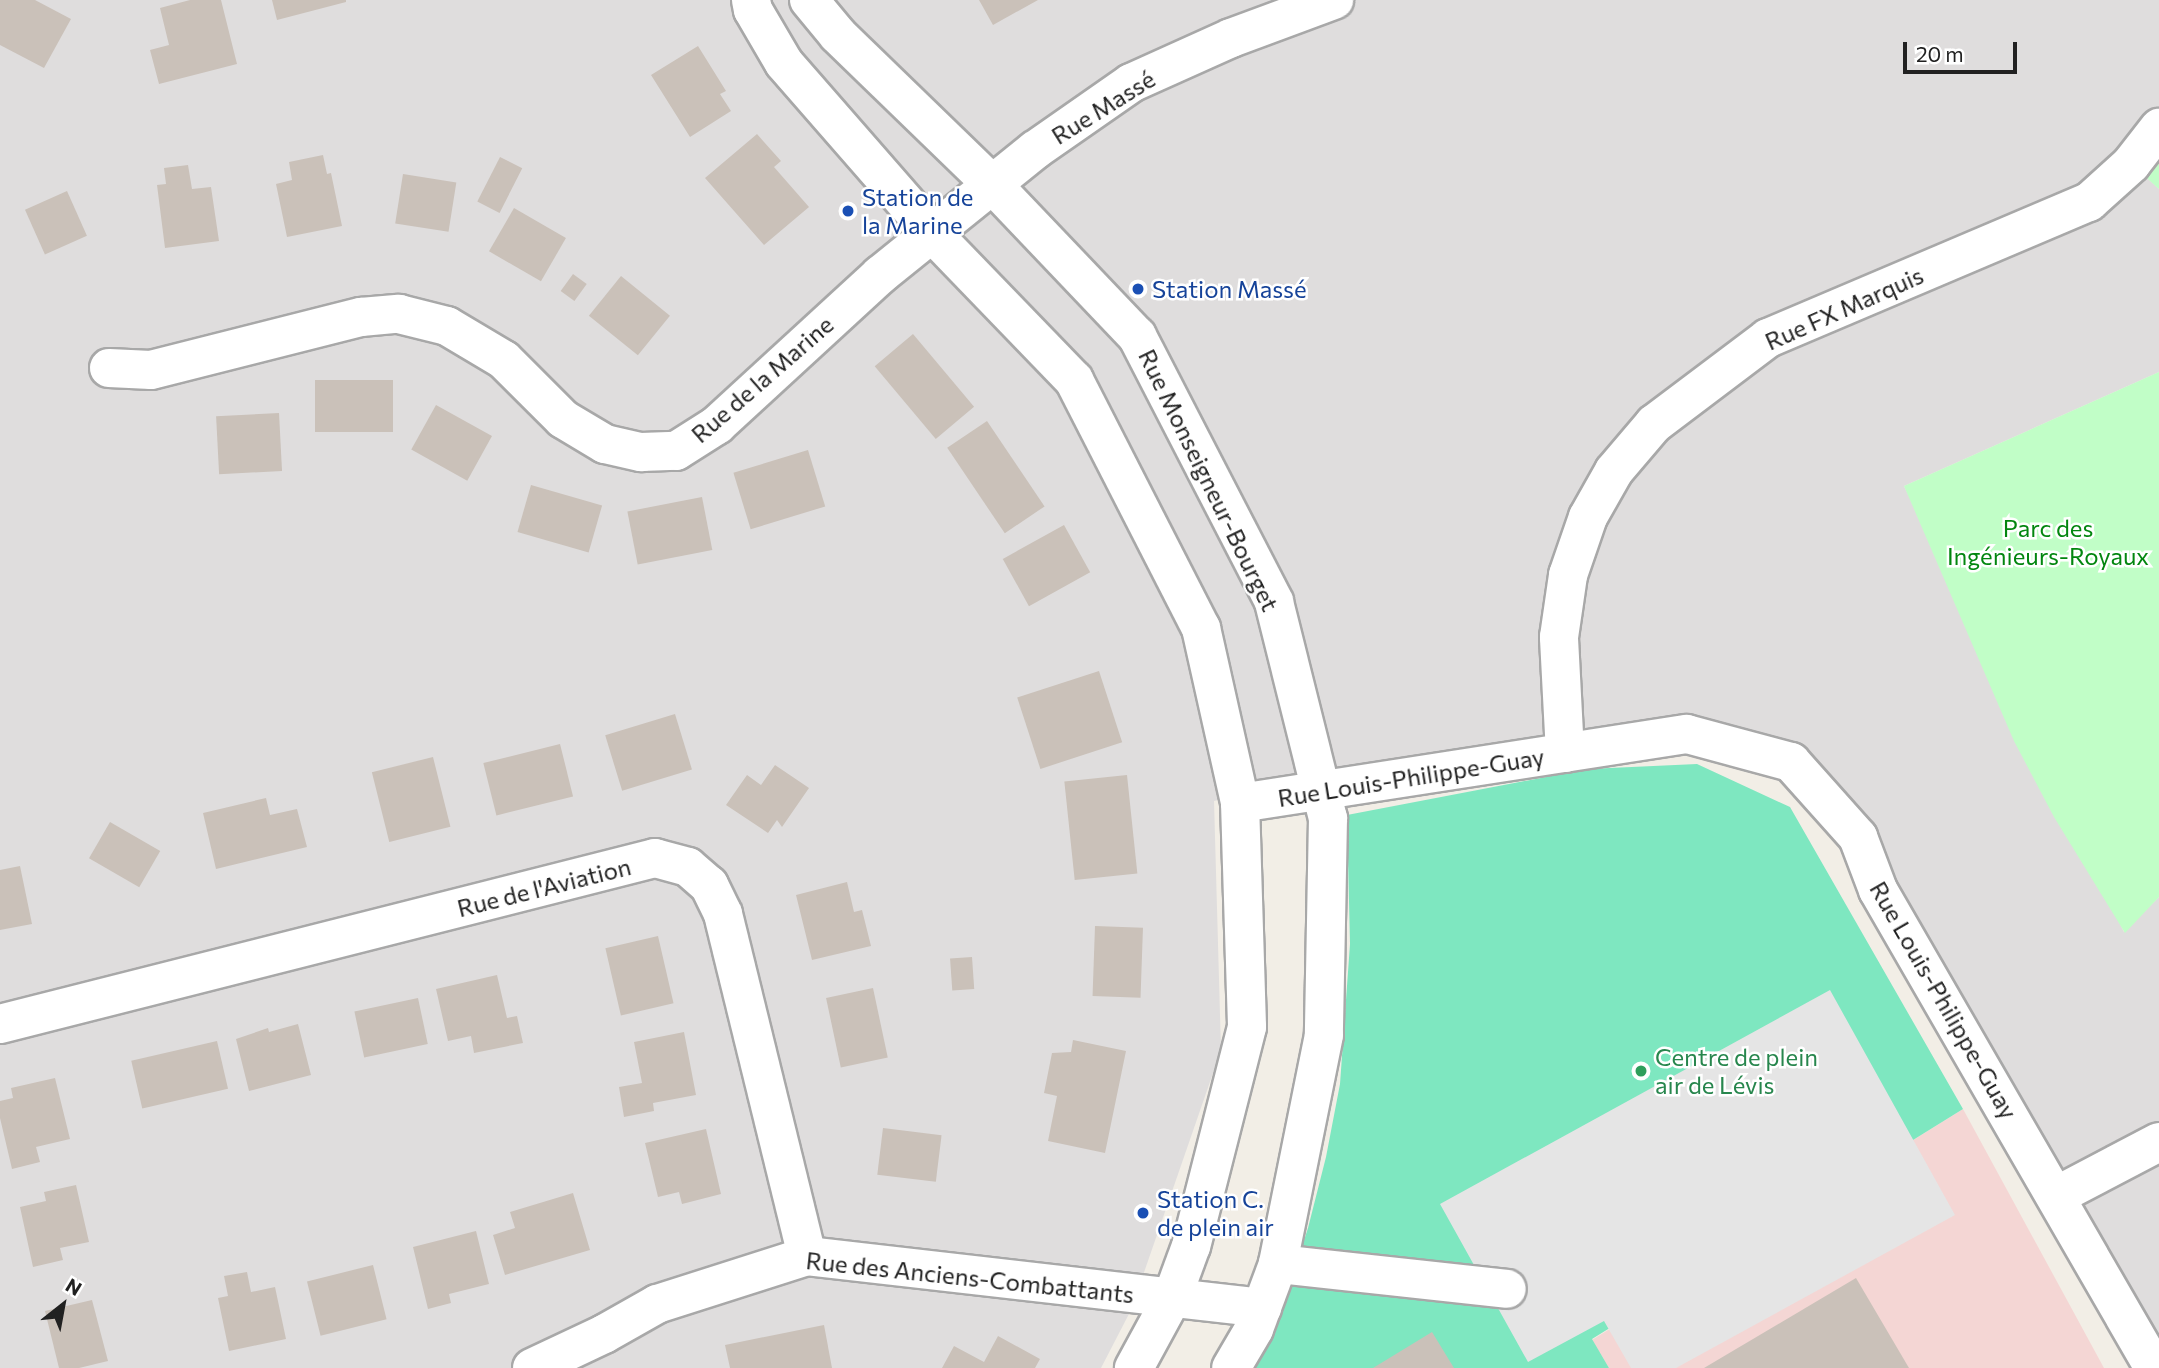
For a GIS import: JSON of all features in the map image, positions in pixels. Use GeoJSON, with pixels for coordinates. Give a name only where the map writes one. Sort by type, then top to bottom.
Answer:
{"type":"FeatureCollection","features":[{"type":"Feature","properties":{"kind":"street"},"geometry":{"type":"LineString","coordinates":[[751,0],[753,10],[784,63],[933,233],[1074,380],[1201,628],[1240,803],[1247,1027],[1191,1246],[1172,1298],[1134,1368]]}},
{"type":"Feature","properties":{"kind":"street","name":"Rue Monseigneur-Bourget"},"geometry":{"type":"LineString","coordinates":[[809,0],[838,35],[993,185],[1137,336],[1273,602],[1328,818],[1324,1035],[1278,1264],[1254,1329],[1231,1368]]}},
{"type":"Feature","properties":{"kind":"street","name":"Rue Massé"},"geometry":{"type":"LineString","coordinates":[[933,233],[1035,150],[1131,83],[1231,38],[1334,0]]}},
{"type":"Feature","properties":{"kind":"street","name":"Rue FX Marquis"},"geometry":{"type":"LineString","coordinates":[[1564,753],[1559,637],[1568,575],[1594,505],[1614,471],[1654,424],[1768,338],[2089,202],[2130,164],[2159,128]]}},
{"type":"Feature","properties":{"kind":"street","name":"Rue de la Marine"},"geometry":{"type":"LineString","coordinates":[[109,369],[151,370],[361,317],[399,314],[446,326],[504,360],[563,419],[605,444],[641,452],[676,451],[716,425],[880,275],[933,233]]}},
{"type":"Feature","properties":{"kind":"street","name":"Rue Louis-Philippe-Guay"},"geometry":{"type":"LineString","coordinates":[[1240,803],[1687,734],[1791,762],[1858,837],[1878,890],[2154,1368]]}},
{"type":"Feature","properties":{"kind":"street","name":"Rue de l'Aviation"},"geometry":{"type":"LineString","coordinates":[[0,1024],[655,858],[688,867],[709,886],[723,914],[807,1256]]}},
{"type":"Feature","properties":{"kind":"street"},"geometry":{"type":"LineString","coordinates":[[2056,1196],[2159,1142]]}},
{"type":"Feature","properties":{"kind":"street","name":"Rue des Anciens-Combattants"},"geometry":{"type":"LineString","coordinates":[[532,1368],[604,1334],[657,1304],[807,1256],[1262,1308]]}},
{"type":"Feature","properties":{"kind":"street"},"geometry":{"type":"LineString","coordinates":[[1278,1264],[1507,1289]]}},
{"type":"Feature","properties":{"kind":"shaded area"},"geometry":{"type":"Polygon","coordinates":[[[0,0],[2159,0],[2159,128],[2131,163],[2159,189],[2159,372],[1904,486],[2124,932],[2159,897],[2159,1354],[1878,890],[1769,749],[1591,730],[1304,780],[1214,801],[1221,1050],[1131,1310],[1101,1368],[0,1368],[0,0]]]}},
{"type":"Feature","properties":{"kind":"shaded area"},"geometry":{"type":"Polygon","coordinates":[[[1830,990],[1955,1215],[1676,1368],[1631,1368],[1604,1321],[1528,1362],[1440,1204],[1830,990]]]}},
{"type":"Feature","properties":{"kind":"shaded area"},"geometry":{"type":"Polygon","coordinates":[[[1963,1109],[2104,1368],[1609,1368],[1592,1340],[1963,1109]]]}},
{"type":"Feature","properties":{"kind":"green space"},"geometry":{"type":"Polygon","coordinates":[[[2159,128],[2159,189],[2131,164],[2159,128]]]}},
{"type":"Feature","properties":{"kind":"green space","name":"Parc des Ingénieurs-Royaux"},"geometry":{"type":"Polygon","coordinates":[[[2159,372],[2159,897],[2125,933],[2054,817],[2014,741],[1904,486],[2159,372]]]}},
{"type":"Feature","properties":{"kind":"green space","name":"Centre de plein air de Lévis"},"geometry":{"type":"Polygon","coordinates":[[[1697,764],[1790,807],[1963,1109],[1592,1339],[1609,1368],[1255,1368],[1282,1308],[1308,1228],[1326,1157],[1340,1084],[1350,944],[1347,815],[1588,769],[1697,764]]]}},
{"type":"Feature","properties":{"kind":"building"},"geometry":{"type":"Polygon","coordinates":[[[0,0],[35,0],[71,19],[44,68],[0,45],[0,0]]]}},
{"type":"Feature","properties":{"kind":"building"},"geometry":{"type":"Polygon","coordinates":[[[190,0],[221,0],[237,64],[159,84],[150,50],[169,45],[160,8],[190,0]]]}},
{"type":"Feature","properties":{"kind":"building"},"geometry":{"type":"Polygon","coordinates":[[[272,0],[346,0],[346,2],[277,20],[272,0]]]}},
{"type":"Feature","properties":{"kind":"building"},"geometry":{"type":"Polygon","coordinates":[[[979,0],[1038,0],[993,25],[979,0]]]}},
{"type":"Feature","properties":{"kind":"building"},"geometry":{"type":"Polygon","coordinates":[[[698,46],[726,91],[720,94],[731,111],[690,137],[651,75],[698,46]]]}},
{"type":"Feature","properties":{"kind":"building"},"geometry":{"type":"Polygon","coordinates":[[[757,134],[781,161],[774,167],[809,207],[764,245],[705,178],[757,134]]]}},
{"type":"Feature","properties":{"kind":"building"},"geometry":{"type":"Polygon","coordinates":[[[323,155],[327,174],[331,173],[342,226],[287,237],[276,184],[292,180],[289,162],[323,155]]]}},
{"type":"Feature","properties":{"kind":"building"},"geometry":{"type":"Polygon","coordinates":[[[500,157],[522,168],[500,213],[477,202],[500,157]]]}},
{"type":"Feature","properties":{"kind":"building"},"geometry":{"type":"Polygon","coordinates":[[[188,165],[192,189],[211,187],[219,241],[165,248],[157,185],[166,184],[164,168],[188,165]]]}},
{"type":"Feature","properties":{"kind":"building"},"geometry":{"type":"Polygon","coordinates":[[[403,174],[456,182],[449,232],[395,223],[403,174]]]}},
{"type":"Feature","properties":{"kind":"building"},"geometry":{"type":"Polygon","coordinates":[[[67,191],[87,236],[45,254],[25,210],[67,191]]]}},
{"type":"Feature","properties":{"kind":"building"},"geometry":{"type":"Polygon","coordinates":[[[514,208],[566,238],[541,281],[489,251],[514,208]]]}},
{"type":"Feature","properties":{"kind":"building"},"geometry":{"type":"Polygon","coordinates":[[[573,274],[587,284],[574,301],[561,291],[573,274]]]}},
{"type":"Feature","properties":{"kind":"building"},"geometry":{"type":"Polygon","coordinates":[[[621,276],[670,316],[638,355],[589,316],[621,276]]]}},
{"type":"Feature","properties":{"kind":"building"},"geometry":{"type":"Polygon","coordinates":[[[913,334],[974,407],[936,439],[875,366],[913,334]]]}},
{"type":"Feature","properties":{"kind":"building"},"geometry":{"type":"Polygon","coordinates":[[[315,380],[393,380],[393,432],[315,432],[315,380]]]}},
{"type":"Feature","properties":{"kind":"building"},"geometry":{"type":"Polygon","coordinates":[[[436,405],[492,436],[467,481],[411,450],[436,405]]]}},
{"type":"Feature","properties":{"kind":"building"},"geometry":{"type":"Polygon","coordinates":[[[279,413],[282,471],[219,474],[216,416],[279,413]]]}},
{"type":"Feature","properties":{"kind":"building"},"geometry":{"type":"Polygon","coordinates":[[[987,421],[1045,506],[1005,533],[947,448],[987,421]]]}},
{"type":"Feature","properties":{"kind":"building"},"geometry":{"type":"Polygon","coordinates":[[[808,450],[825,506],[751,529],[733,473],[808,450]]]}},
{"type":"Feature","properties":{"kind":"building"},"geometry":{"type":"Polygon","coordinates":[[[531,485],[602,505],[589,552],[517,532],[531,485]]]}},
{"type":"Feature","properties":{"kind":"building"},"geometry":{"type":"Polygon","coordinates":[[[702,497],[712,550],[638,565],[627,512],[702,497]]]}},
{"type":"Feature","properties":{"kind":"building"},"geometry":{"type":"Polygon","coordinates":[[[1064,525],[1090,572],[1029,606],[1003,559],[1064,525]]]}},
{"type":"Feature","properties":{"kind":"building"},"geometry":{"type":"Polygon","coordinates":[[[1099,671],[1122,742],[1040,769],[1017,698],[1099,671]]]}},
{"type":"Feature","properties":{"kind":"building"},"geometry":{"type":"Polygon","coordinates":[[[675,714],[692,769],[622,791],[605,735],[675,714]]]}},
{"type":"Feature","properties":{"kind":"building"},"geometry":{"type":"Polygon","coordinates":[[[560,744],[573,796],[496,816],[483,763],[560,744]]]}},
{"type":"Feature","properties":{"kind":"building"},"geometry":{"type":"Polygon","coordinates":[[[433,757],[450,827],[389,842],[372,772],[433,757]]]}},
{"type":"Feature","properties":{"kind":"building"},"geometry":{"type":"Polygon","coordinates":[[[775,765],[809,788],[782,827],[777,820],[768,833],[726,805],[747,775],[761,785],[775,765]]]}},
{"type":"Feature","properties":{"kind":"building"},"geometry":{"type":"Polygon","coordinates":[[[1127,775],[1137,873],[1075,880],[1064,782],[1127,775]]]}},
{"type":"Feature","properties":{"kind":"building"},"geometry":{"type":"Polygon","coordinates":[[[266,798],[270,815],[297,809],[307,847],[216,869],[203,813],[266,798]]]}},
{"type":"Feature","properties":{"kind":"building"},"geometry":{"type":"Polygon","coordinates":[[[110,822],[160,851],[139,887],[89,858],[110,822]]]}},
{"type":"Feature","properties":{"kind":"building"},"geometry":{"type":"Polygon","coordinates":[[[20,866],[32,924],[0,930],[0,870],[20,866]]]}},
{"type":"Feature","properties":{"kind":"building"},"geometry":{"type":"Polygon","coordinates":[[[847,882],[854,912],[862,910],[871,946],[812,960],[796,895],[847,882]]]}},
{"type":"Feature","properties":{"kind":"building"},"geometry":{"type":"Polygon","coordinates":[[[1095,926],[1143,928],[1141,998],[1093,996],[1095,926]]]}},
{"type":"Feature","properties":{"kind":"building"},"geometry":{"type":"Polygon","coordinates":[[[658,936],[674,1003],[621,1015],[605,948],[658,936]]]}},
{"type":"Feature","properties":{"kind":"building"},"geometry":{"type":"Polygon","coordinates":[[[972,957],[974,989],[952,990],[950,959],[972,957]]]}},
{"type":"Feature","properties":{"kind":"building"},"geometry":{"type":"Polygon","coordinates":[[[497,975],[507,1018],[517,1016],[523,1043],[474,1053],[471,1036],[448,1041],[436,989],[497,975]]]}},
{"type":"Feature","properties":{"kind":"building"},"geometry":{"type":"Polygon","coordinates":[[[873,988],[888,1057],[841,1067],[826,998],[873,988]]]}},
{"type":"Feature","properties":{"kind":"building"},"geometry":{"type":"Polygon","coordinates":[[[418,998],[428,1044],[364,1057],[354,1012],[418,998]]]}},
{"type":"Feature","properties":{"kind":"building"},"geometry":{"type":"Polygon","coordinates":[[[298,1024],[311,1075],[249,1091],[236,1039],[268,1028],[269,1032],[298,1024]]]}},
{"type":"Feature","properties":{"kind":"building"},"geometry":{"type":"Polygon","coordinates":[[[684,1032],[696,1095],[653,1103],[654,1111],[624,1117],[619,1087],[642,1083],[634,1042],[684,1032]]]}},
{"type":"Feature","properties":{"kind":"building"},"geometry":{"type":"Polygon","coordinates":[[[1073,1040],[1126,1051],[1105,1153],[1048,1141],[1057,1096],[1044,1093],[1052,1053],[1071,1052],[1073,1040]]]}},
{"type":"Feature","properties":{"kind":"building"},"geometry":{"type":"Polygon","coordinates":[[[217,1041],[228,1089],[142,1109],[131,1061],[217,1041]]]}},
{"type":"Feature","properties":{"kind":"building"},"geometry":{"type":"Polygon","coordinates":[[[55,1078],[70,1139],[36,1147],[40,1162],[12,1169],[0,1118],[0,1101],[13,1098],[11,1088],[55,1078]]]}},
{"type":"Feature","properties":{"kind":"building"},"geometry":{"type":"Polygon","coordinates":[[[883,1128],[942,1135],[936,1182],[877,1175],[883,1128]]]}},
{"type":"Feature","properties":{"kind":"building"},"geometry":{"type":"Polygon","coordinates":[[[706,1129],[721,1194],[682,1204],[679,1192],[658,1197],[645,1143],[706,1129]]]}},
{"type":"Feature","properties":{"kind":"building"},"geometry":{"type":"Polygon","coordinates":[[[76,1185],[89,1242],[60,1248],[63,1260],[33,1267],[20,1207],[46,1201],[44,1192],[76,1185]]]}},
{"type":"Feature","properties":{"kind":"building"},"geometry":{"type":"Polygon","coordinates":[[[573,1193],[590,1250],[505,1275],[493,1235],[515,1228],[510,1212],[573,1193]]]}},
{"type":"Feature","properties":{"kind":"building"},"geometry":{"type":"Polygon","coordinates":[[[476,1231],[489,1284],[449,1294],[451,1303],[428,1309],[413,1247],[476,1231]]]}},
{"type":"Feature","properties":{"kind":"building"},"geometry":{"type":"Polygon","coordinates":[[[373,1265],[387,1319],[321,1336],[307,1281],[373,1265]]]}},
{"type":"Feature","properties":{"kind":"building"},"geometry":{"type":"Polygon","coordinates":[[[247,1272],[251,1292],[275,1287],[286,1339],[229,1351],[218,1298],[228,1296],[224,1276],[247,1272]]]}},
{"type":"Feature","properties":{"kind":"building"},"geometry":{"type":"Polygon","coordinates":[[[1856,1278],[1909,1368],[1704,1368],[1856,1278]]]}},
{"type":"Feature","properties":{"kind":"building"},"geometry":{"type":"Polygon","coordinates":[[[92,1300],[108,1361],[79,1368],[59,1368],[45,1311],[92,1300]]]}},
{"type":"Feature","properties":{"kind":"building"},"geometry":{"type":"Polygon","coordinates":[[[824,1325],[832,1368],[730,1368],[725,1345],[824,1325]]]}},
{"type":"Feature","properties":{"kind":"building"},"geometry":{"type":"Polygon","coordinates":[[[1432,1332],[1454,1368],[1373,1368],[1432,1332]]]}},
{"type":"Feature","properties":{"kind":"building"},"geometry":{"type":"Polygon","coordinates":[[[998,1336],[1040,1359],[1035,1368],[942,1368],[954,1346],[984,1362],[998,1336]]]}},
{"type":"Feature","properties":{"kind":"place","name":"Station de la Marine"},"geometry":{"type":"Point","coordinates":[848,211]}},
{"type":"Feature","properties":{"kind":"place","name":"Station Massé"},"geometry":{"type":"Point","coordinates":[1138,289]}},
{"type":"Feature","properties":{"kind":"place","name":"Centre de plein air de Lévis"},"geometry":{"type":"Point","coordinates":[1641,1071]}},
{"type":"Feature","properties":{"kind":"place","name":"Station C. de plein air"},"geometry":{"type":"Point","coordinates":[1143,1213]}}]}
